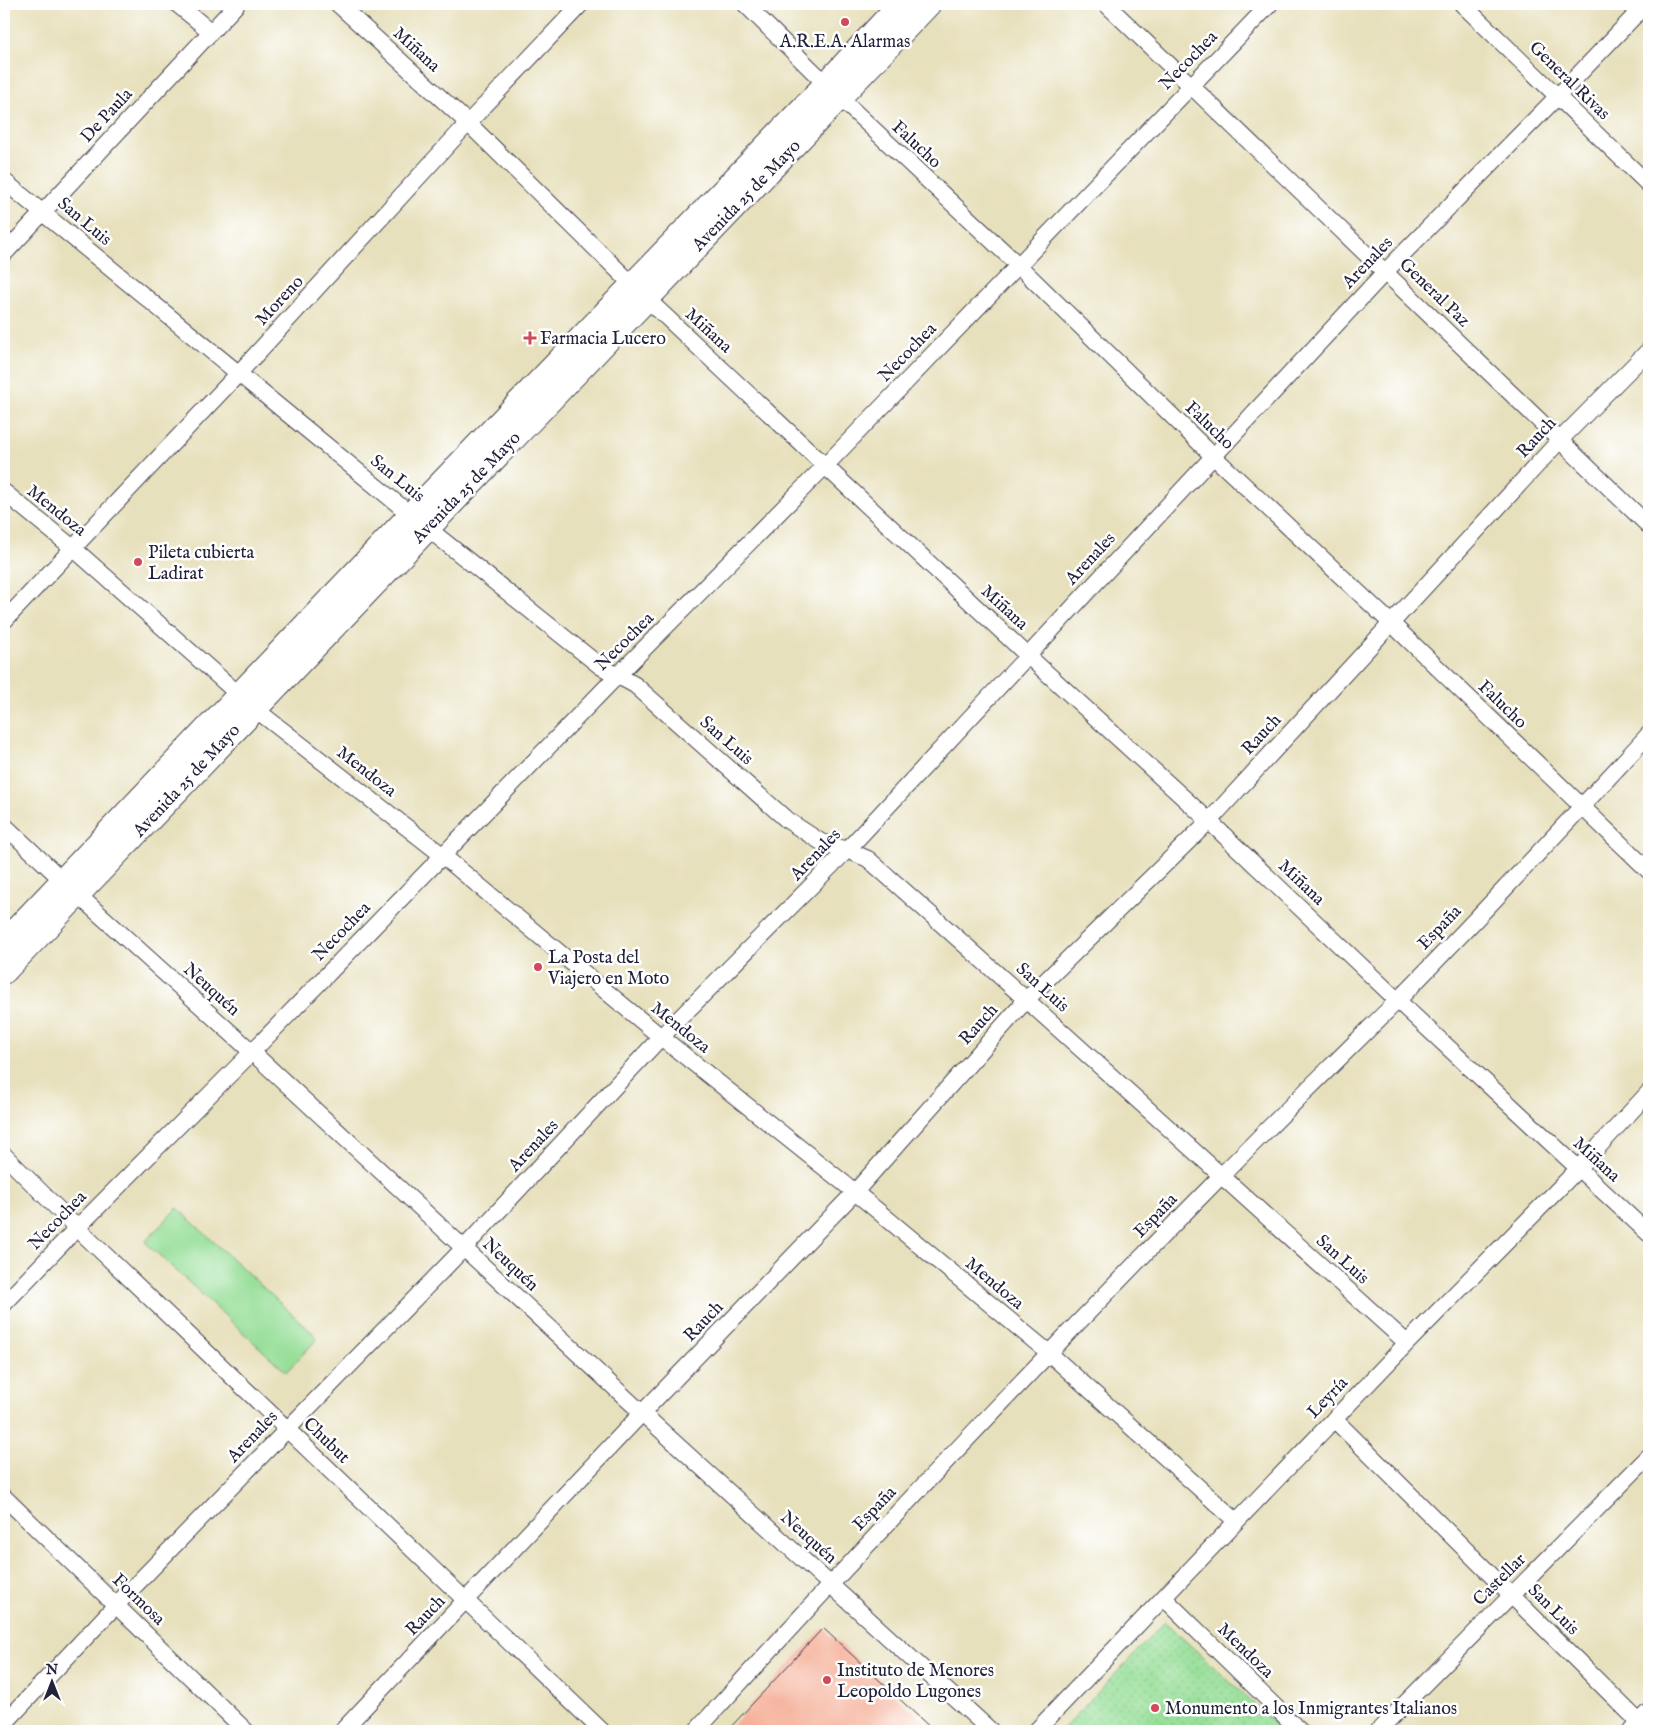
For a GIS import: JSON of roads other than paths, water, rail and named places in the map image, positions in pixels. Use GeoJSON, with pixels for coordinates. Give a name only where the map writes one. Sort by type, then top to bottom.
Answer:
{"type":"FeatureCollection","features":[{"type":"Feature","properties":{"kind":"main road","name":"Avenida 25 de Mayo"},"geometry":{"type":"LineString","coordinates":[[832,91],[901,4]]}},
{"type":"Feature","properties":{"kind":"main road","name":"Avenida 25 de Mayo"},"geometry":{"type":"LineString","coordinates":[[4,971],[70,888],[419,521],[832,91],[928,4]]}},
{"type":"Feature","properties":{"kind":"main road","name":"Avenida 25 de Mayo"},"geometry":{"type":"LineString","coordinates":[[4,943],[70,888]]}},
{"type":"Feature","properties":{"kind":"street"},"geometry":{"type":"LineString","coordinates":[[177,4],[210,31]]}},
{"type":"Feature","properties":{"kind":"street","name":"De Paula"},"geometry":{"type":"LineString","coordinates":[[4,254],[237,4]]}},
{"type":"Feature","properties":{"kind":"street","name":"Miñana"},"geometry":{"type":"LineString","coordinates":[[338,4],[468,123],[640,292],[1027,655],[1208,820],[1397,1000],[1649,1234]]}},
{"type":"Feature","properties":{"kind":"street","name":"Moreno"},"geometry":{"type":"LineString","coordinates":[[4,621],[238,374],[468,123],[581,4]]}},
{"type":"Feature","properties":{"kind":"street","name":"Falucho"},"geometry":{"type":"LineString","coordinates":[[745,4],[832,91],[1018,265],[1213,456],[1391,623],[1649,871]]}},
{"type":"Feature","properties":{"kind":"street","name":"General Paz"},"geometry":{"type":"LineString","coordinates":[[1106,4],[1649,526]]}},
{"type":"Feature","properties":{"kind":"street","name":"Necochea"},"geometry":{"type":"LineString","coordinates":[[4,1304],[617,676],[826,465],[1270,4]]}},
{"type":"Feature","properties":{"kind":"street","name":"General Rivas"},"geometry":{"type":"LineString","coordinates":[[1462,4],[1649,185]]}},
{"type":"Feature","properties":{"kind":"street","name":"Arenales"},"geometry":{"type":"LineString","coordinates":[[4,1724],[286,1429],[464,1248],[661,1037],[847,850],[1385,272],[1646,4]]}},
{"type":"Feature","properties":{"kind":"street","name":"San Luis"},"geometry":{"type":"LineString","coordinates":[[4,181],[238,374],[600,666],[635,685],[787,820],[821,842],[868,859],[1027,999],[1407,1343]]}},
{"type":"Feature","properties":{"kind":"street","name":"Rauch"},"geometry":{"type":"LineString","coordinates":[[342,1731],[642,1413],[855,1192],[1027,999],[1208,820],[1560,440],[1649,350]]}},
{"type":"Feature","properties":{"kind":"street","name":"Mendoza"},"geometry":{"type":"LineString","coordinates":[[4,492],[72,548],[247,702],[442,855],[661,1037],[855,1192],[1049,1354],[1236,1521]]}},
{"type":"Feature","properties":{"kind":"street","name":"España"},"geometry":{"type":"LineString","coordinates":[[696,1731],[830,1584],[1049,1354],[1221,1176],[1397,1000],[1582,807],[1649,734]]}},
{"type":"Feature","properties":{"kind":"street","name":"Neuquén"},"geometry":{"type":"LineString","coordinates":[[4,825],[70,888],[252,1052],[642,1413],[990,1731]]}},
{"type":"Feature","properties":{"kind":"street","name":"Leyría"},"geometry":{"type":"LineString","coordinates":[[1036,1731],[1407,1343],[1578,1169],[1649,1092]]}},
{"type":"Feature","properties":{"kind":"street","name":"Chubut"},"geometry":{"type":"LineString","coordinates":[[4,1155],[77,1228],[602,1731]]}},
{"type":"Feature","properties":{"kind":"street","name":"San Luis"},"geometry":{"type":"LineString","coordinates":[[1334,1419],[1640,1722]]}},
{"type":"Feature","properties":{"kind":"street","name":"Castellar"},"geometry":{"type":"LineString","coordinates":[[1378,1731],[1649,1456]]}},
{"type":"Feature","properties":{"kind":"street","name":"Formosa"},"geometry":{"type":"LineString","coordinates":[[4,1497],[117,1604],[246,1731]]}},
{"type":"Feature","properties":{"kind":"street","name":"Mendoza"},"geometry":{"type":"LineString","coordinates":[[1164,1598],[1300,1731]]}},
{"type":"Feature","properties":{"kind":"place","name":"A.R.E.A. Alarmas"},"geometry":{"type":"Point","coordinates":[845,22]}},
{"type":"Feature","properties":{"kind":"place","name":"Farmacia Lucero"},"geometry":{"type":"Point","coordinates":[530,338]}},
{"type":"Feature","properties":{"kind":"place","name":"Pileta cubierta Ladirat"},"geometry":{"type":"Point","coordinates":[138,562]}},
{"type":"Feature","properties":{"kind":"place","name":"La Posta del Viajero en Moto"},"geometry":{"type":"Point","coordinates":[538,967]}},
{"type":"Feature","properties":{"kind":"place","name":"Instituto de Menores Leopoldo Lugones"},"geometry":{"type":"Point","coordinates":[827,1680]}},
{"type":"Feature","properties":{"kind":"place","name":"Monumento a los Inmigrantes Italianos"},"geometry":{"type":"Point","coordinates":[1155,1708]}}]}
